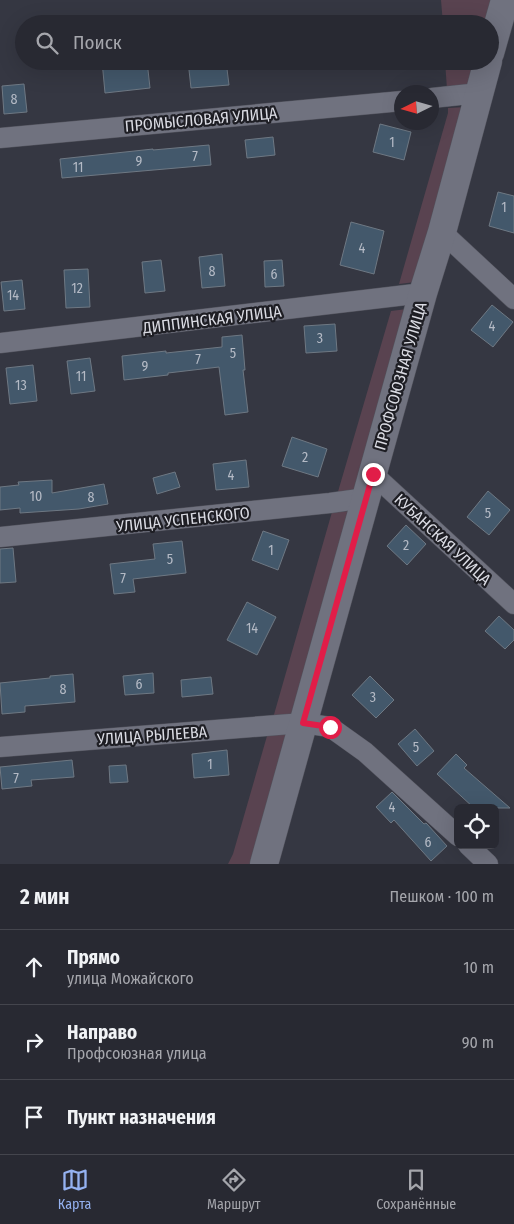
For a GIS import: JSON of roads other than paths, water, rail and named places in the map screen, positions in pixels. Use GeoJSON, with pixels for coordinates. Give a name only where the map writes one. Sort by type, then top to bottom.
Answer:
{"type":"FeatureCollection","features":[{"type":"Feature","properties":{"kind":"street"},"geometry":{"type":"LineString","coordinates":[[499,21],[505,0]]}},
{"type":"Feature","properties":{"kind":"street","name":"ПРОФСОЮЗНАЯ УЛИЦА"},"geometry":{"type":"LineString","coordinates":[[264,864],[423,293],[442,232],[485,70]]}},
{"type":"Feature","properties":{"kind":"street"},"geometry":{"type":"LineString","coordinates":[[439,97],[479,93]]}},
{"type":"Feature","properties":{"kind":"street","name":"ПРОМЫСЛОВАЯ УЛИЦА"},"geometry":{"type":"LineString","coordinates":[[0,138],[394,102]]}},
{"type":"Feature","properties":{"kind":"street"},"geometry":{"type":"LineString","coordinates":[[442,232],[514,299]]}},
{"type":"Feature","properties":{"kind":"street","name":"ДИППИНСКАЯ УЛИЦА"},"geometry":{"type":"LineString","coordinates":[[0,343],[423,293]]}},
{"type":"Feature","properties":{"kind":"street","name":"УЛИЦА УСПЕНСКОГО"},"geometry":{"type":"LineString","coordinates":[[0,537],[330,503],[369,486]]}},
{"type":"Feature","properties":{"kind":"street","name":"КУБАНСКАЯ УЛИЦА"},"geometry":{"type":"LineString","coordinates":[[369,486],[514,604]]}},
{"type":"Feature","properties":{"kind":"street","name":"УЛИЦА РЫЛЕЕВА"},"geometry":{"type":"LineString","coordinates":[[0,747],[303,723],[330,727],[365,752],[454,832]]}},
{"type":"Feature","properties":{"kind":"street"},"geometry":{"type":"LineString","coordinates":[[472,849],[488,864]]}}]}
